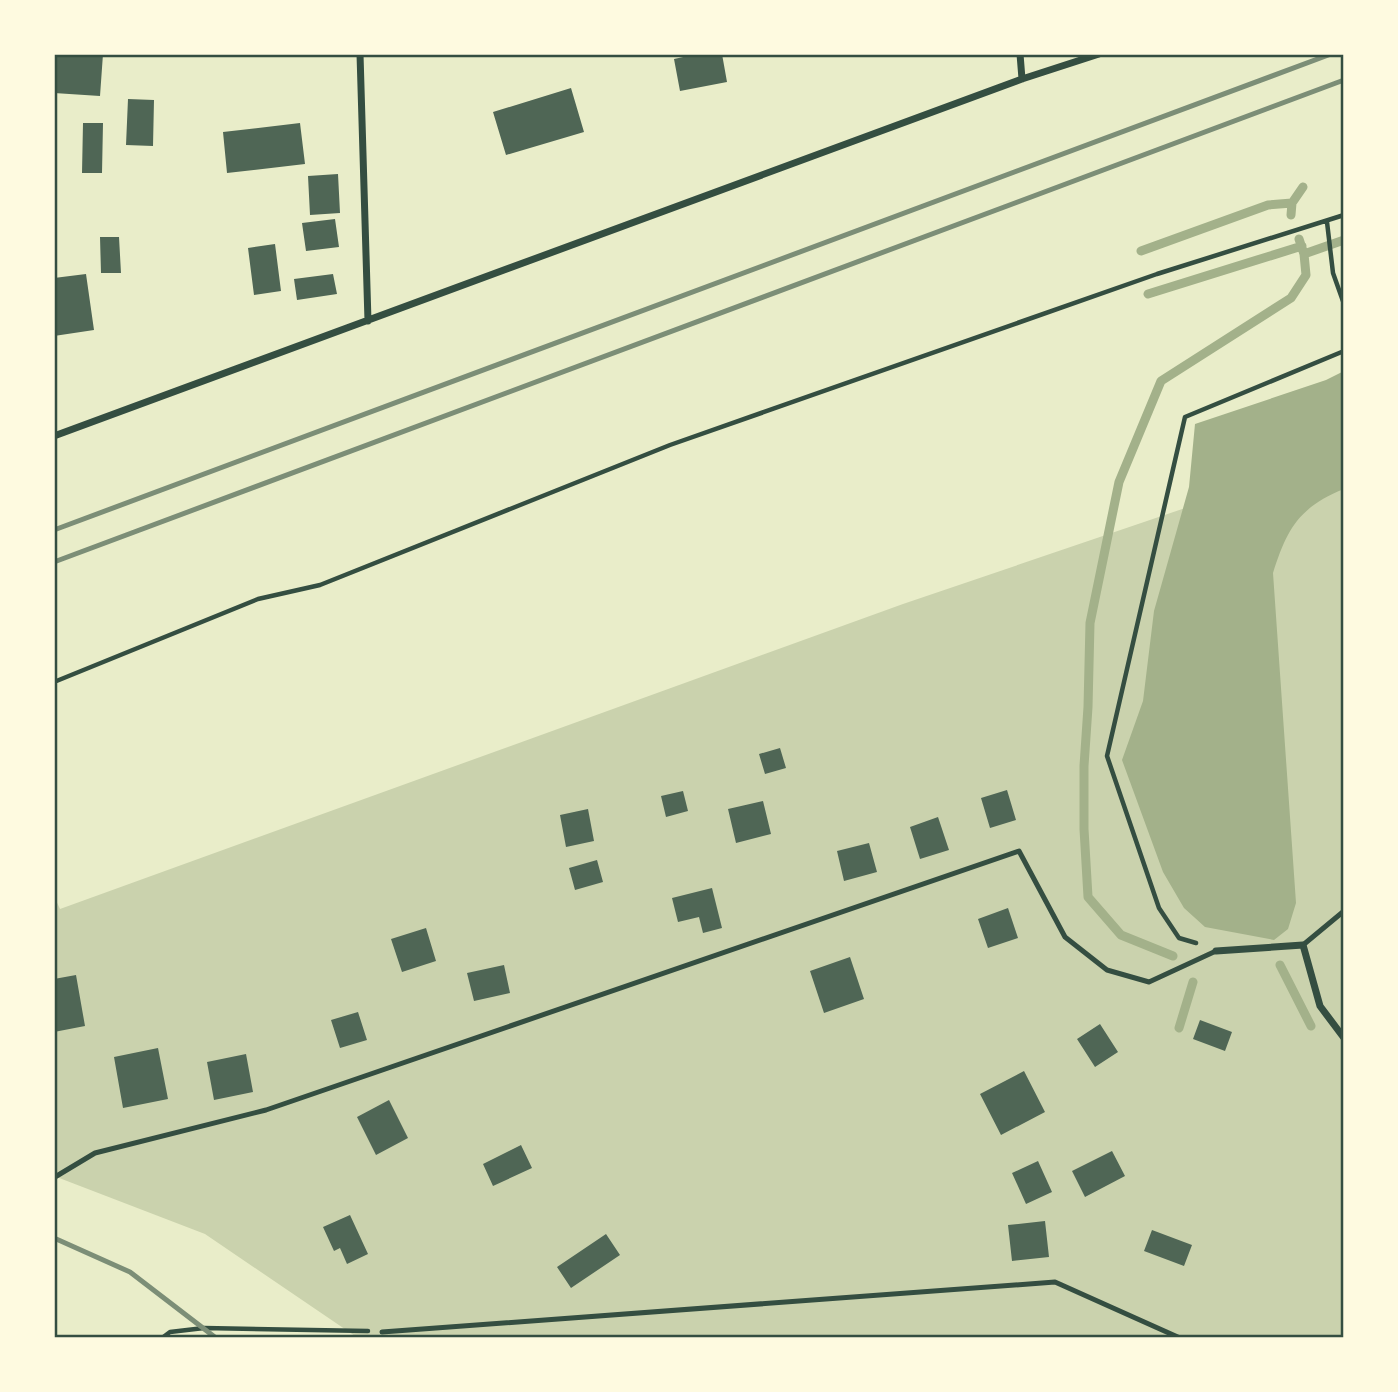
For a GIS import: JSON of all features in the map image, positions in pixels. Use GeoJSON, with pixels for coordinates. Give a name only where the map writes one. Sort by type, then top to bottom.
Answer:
{"type":"FeatureCollection","features":[{"type":"Feature","properties":{"kind":"street"},"geometry":{"type":"LineString","coordinates":[[360,54],[368,321]]}},
{"type":"Feature","properties":{"kind":"street"},"geometry":{"type":"LineString","coordinates":[[1020,54],[1022,79]]}},
{"type":"Feature","properties":{"kind":"street"},"geometry":{"type":"LineString","coordinates":[[54,436],[1022,79],[1098,54]]}},
{"type":"Feature","properties":{"kind":"street"},"geometry":{"type":"LineString","coordinates":[[1216,951],[1303,945],[1320,1006],[1344,1038]]}},
{"type":"Feature","properties":{"kind":"lane"},"geometry":{"type":"LineString","coordinates":[[54,1177],[94,1153],[266,1110],[1019,851],[1065,937],[1107,970],[1149,982],[1216,951]]}},
{"type":"Feature","properties":{"kind":"lane"},"geometry":{"type":"LineString","coordinates":[[1303,945],[1344,911]]}},
{"type":"Feature","properties":{"kind":"lane"},"geometry":{"type":"LineString","coordinates":[[383,1332],[1055,1282],[1180,1338]]}},
{"type":"Feature","properties":{"kind":"path"},"geometry":{"type":"LineString","coordinates":[[54,682],[258,599],[320,585],[670,445],[1157,274],[1344,215]]}},
{"type":"Feature","properties":{"kind":"path"},"geometry":{"type":"LineString","coordinates":[[1326,222],[1333,273],[1344,304]]}},
{"type":"Feature","properties":{"kind":"path"},"geometry":{"type":"LineString","coordinates":[[1216,951],[1179,937],[1159,908],[1107,756],[1185,418],[1344,351]]}},
{"type":"Feature","properties":{"kind":"path"},"geometry":{"type":"LineString","coordinates":[[162,1338],[170,1332],[204,1328],[383,1332]]}},
{"type":"Feature","properties":{"kind":"shaded area"},"geometry":{"type":"Polygon","coordinates":[[[1344,371],[1344,489],[1316,504],[1297,521],[1284,544],[1273,573],[1296,903],[1288,929],[1274,940],[1205,927],[1184,908],[1163,872],[1122,760],[1143,701],[1154,611],[1189,487],[1195,424],[1326,380],[1344,371]]]}},
{"type":"Feature","properties":{"kind":"shaded area"},"geometry":{"type":"Polygon","coordinates":[[[1344,454],[1344,1338],[358,1338],[205,1234],[54,1176],[54,896],[60,909],[903,604],[1344,454]]]}},
{"type":"Feature","properties":{"kind":"building"},"geometry":{"type":"Polygon","coordinates":[[[54,54],[103,54],[100,96],[54,93],[54,54]]]}},
{"type":"Feature","properties":{"kind":"building"},"geometry":{"type":"Polygon","coordinates":[[[697,54],[722,54],[727,82],[680,91],[674,59],[697,54]]]}},
{"type":"Feature","properties":{"kind":"building"},"geometry":{"type":"Polygon","coordinates":[[[571,88],[584,132],[506,155],[493,112],[571,88]]]}},
{"type":"Feature","properties":{"kind":"building"},"geometry":{"type":"Polygon","coordinates":[[[128,99],[154,100],[153,146],[126,145],[128,99]]]}},
{"type":"Feature","properties":{"kind":"building"},"geometry":{"type":"Polygon","coordinates":[[[83,123],[103,123],[102,173],[82,173],[83,123]]]}},
{"type":"Feature","properties":{"kind":"building"},"geometry":{"type":"Polygon","coordinates":[[[300,123],[305,164],[227,173],[223,132],[300,123]]]}},
{"type":"Feature","properties":{"kind":"building"},"geometry":{"type":"Polygon","coordinates":[[[338,174],[340,213],[310,215],[308,176],[338,174]]]}},
{"type":"Feature","properties":{"kind":"building"},"geometry":{"type":"Polygon","coordinates":[[[335,219],[339,247],[306,251],[302,223],[335,219]]]}},
{"type":"Feature","properties":{"kind":"building"},"geometry":{"type":"Polygon","coordinates":[[[100,237],[119,237],[121,273],[101,273],[100,237]]]}},
{"type":"Feature","properties":{"kind":"building"},"geometry":{"type":"Polygon","coordinates":[[[275,244],[281,291],[254,295],[248,248],[275,244]]]}},
{"type":"Feature","properties":{"kind":"building"},"geometry":{"type":"Polygon","coordinates":[[[86,274],[94,330],[54,336],[54,278],[86,274]]]}},
{"type":"Feature","properties":{"kind":"building"},"geometry":{"type":"Polygon","coordinates":[[[333,274],[337,294],[297,300],[294,279],[333,274]]]}},
{"type":"Feature","properties":{"kind":"building"},"geometry":{"type":"Polygon","coordinates":[[[780,748],[786,768],[765,774],[759,754],[780,748]]]}},
{"type":"Feature","properties":{"kind":"building"},"geometry":{"type":"Polygon","coordinates":[[[1007,790],[1016,820],[990,828],[981,798],[1007,790]]]}},
{"type":"Feature","properties":{"kind":"building"},"geometry":{"type":"Polygon","coordinates":[[[683,791],[688,811],[666,817],[661,796],[683,791]]]}},
{"type":"Feature","properties":{"kind":"building"},"geometry":{"type":"Polygon","coordinates":[[[763,801],[771,834],[736,843],[728,809],[763,801]]]}},
{"type":"Feature","properties":{"kind":"building"},"geometry":{"type":"Polygon","coordinates":[[[588,809],[594,841],[566,847],[560,815],[588,809]]]}},
{"type":"Feature","properties":{"kind":"building"},"geometry":{"type":"Polygon","coordinates":[[[938,817],[949,850],[920,859],[910,827],[938,817]]]}},
{"type":"Feature","properties":{"kind":"building"},"geometry":{"type":"Polygon","coordinates":[[[869,843],[877,872],[844,881],[837,851],[869,843]]]}},
{"type":"Feature","properties":{"kind":"building"},"geometry":{"type":"Polygon","coordinates":[[[597,860],[603,882],[575,890],[569,868],[597,860]]]}},
{"type":"Feature","properties":{"kind":"building"},"geometry":{"type":"Polygon","coordinates":[[[712,888],[722,928],[703,933],[699,917],[678,922],[672,898],[712,888]]]}},
{"type":"Feature","properties":{"kind":"building"},"geometry":{"type":"Polygon","coordinates":[[[1008,908],[1018,938],[988,948],[978,919],[1008,908]]]}},
{"type":"Feature","properties":{"kind":"building"},"geometry":{"type":"Polygon","coordinates":[[[426,928],[436,961],[402,972],[391,939],[426,928]]]}},
{"type":"Feature","properties":{"kind":"building"},"geometry":{"type":"Polygon","coordinates":[[[850,957],[864,999],[824,1013],[810,971],[850,957]]]}},
{"type":"Feature","properties":{"kind":"building"},"geometry":{"type":"Polygon","coordinates":[[[504,965],[510,993],[474,1001],[467,973],[504,965]]]}},
{"type":"Feature","properties":{"kind":"building"},"geometry":{"type":"Polygon","coordinates":[[[76,975],[85,1026],[54,1032],[54,979],[76,975]]]}},
{"type":"Feature","properties":{"kind":"building"},"geometry":{"type":"Polygon","coordinates":[[[358,1012],[367,1040],[340,1048],[331,1020],[358,1012]]]}},
{"type":"Feature","properties":{"kind":"building"},"geometry":{"type":"Polygon","coordinates":[[[1200,1020],[1232,1032],[1225,1051],[1193,1039],[1200,1020]]]}},
{"type":"Feature","properties":{"kind":"building"},"geometry":{"type":"Polygon","coordinates":[[[1100,1024],[1118,1052],[1095,1067],[1077,1039],[1100,1024]]]}},
{"type":"Feature","properties":{"kind":"building"},"geometry":{"type":"Polygon","coordinates":[[[158,1048],[168,1099],[123,1108],[114,1057],[158,1048]]]}},
{"type":"Feature","properties":{"kind":"building"},"geometry":{"type":"Polygon","coordinates":[[[246,1054],[253,1092],[214,1100],[207,1062],[246,1054]]]}},
{"type":"Feature","properties":{"kind":"building"},"geometry":{"type":"Polygon","coordinates":[[[1024,1071],[1045,1112],[1001,1135],[980,1094],[1024,1071]]]}},
{"type":"Feature","properties":{"kind":"building"},"geometry":{"type":"Polygon","coordinates":[[[389,1100],[408,1138],[376,1155],[357,1117],[389,1100]]]}},
{"type":"Feature","properties":{"kind":"building"},"geometry":{"type":"Polygon","coordinates":[[[521,1145],[532,1168],[493,1186],[483,1164],[521,1145]]]}},
{"type":"Feature","properties":{"kind":"building"},"geometry":{"type":"Polygon","coordinates":[[[1112,1151],[1125,1176],[1085,1197],[1072,1171],[1112,1151]]]}},
{"type":"Feature","properties":{"kind":"building"},"geometry":{"type":"Polygon","coordinates":[[[1038,1161],[1052,1192],[1026,1204],[1012,1173],[1038,1161]]]}},
{"type":"Feature","properties":{"kind":"building"},"geometry":{"type":"Polygon","coordinates":[[[350,1215],[368,1254],[347,1264],[340,1248],[334,1251],[323,1227],[350,1215]]]}},
{"type":"Feature","properties":{"kind":"building"},"geometry":{"type":"Polygon","coordinates":[[[1045,1221],[1049,1257],[1012,1261],[1008,1225],[1045,1221]]]}},
{"type":"Feature","properties":{"kind":"building"},"geometry":{"type":"Polygon","coordinates":[[[1152,1230],[1192,1245],[1184,1266],[1144,1251],[1152,1230]]]}},
{"type":"Feature","properties":{"kind":"building"},"geometry":{"type":"Polygon","coordinates":[[[606,1234],[620,1255],[571,1288],[557,1267],[606,1234]]]}},
{"type":"Feature","properties":{"kind":"waterway"},"geometry":{"type":"LineString","coordinates":[[1291,215],[1292,203],[1303,187]]}},
{"type":"Feature","properties":{"kind":"waterway"},"geometry":{"type":"LineString","coordinates":[[1141,251],[1268,205],[1292,203]]}},
{"type":"Feature","properties":{"kind":"waterway"},"geometry":{"type":"LineString","coordinates":[[1173,956],[1121,935],[1088,897],[1084,766],[1090,623],[1119,482],[1161,381],[1291,298],[1306,275],[1299,239]]}},
{"type":"Feature","properties":{"kind":"waterway"},"geometry":{"type":"LineString","coordinates":[[1304,254],[1344,240]]}},
{"type":"Feature","properties":{"kind":"waterway"},"geometry":{"type":"LineString","coordinates":[[1148,294],[1302,246]]}},
{"type":"Feature","properties":{"kind":"waterway"},"geometry":{"type":"LineString","coordinates":[[1280,965],[1311,1026]]}},
{"type":"Feature","properties":{"kind":"waterway"},"geometry":{"type":"LineString","coordinates":[[1179,1028],[1193,982]]}},
{"type":"Feature","properties":{"kind":"railway"},"geometry":{"type":"LineString","coordinates":[[54,530],[1331,54]]}},
{"type":"Feature","properties":{"kind":"railway"},"geometry":{"type":"LineString","coordinates":[[54,562],[1344,80]]}},
{"type":"Feature","properties":{"kind":"railway"},"geometry":{"type":"LineString","coordinates":[[54,1238],[130,1272],[216,1338]]}}]}
